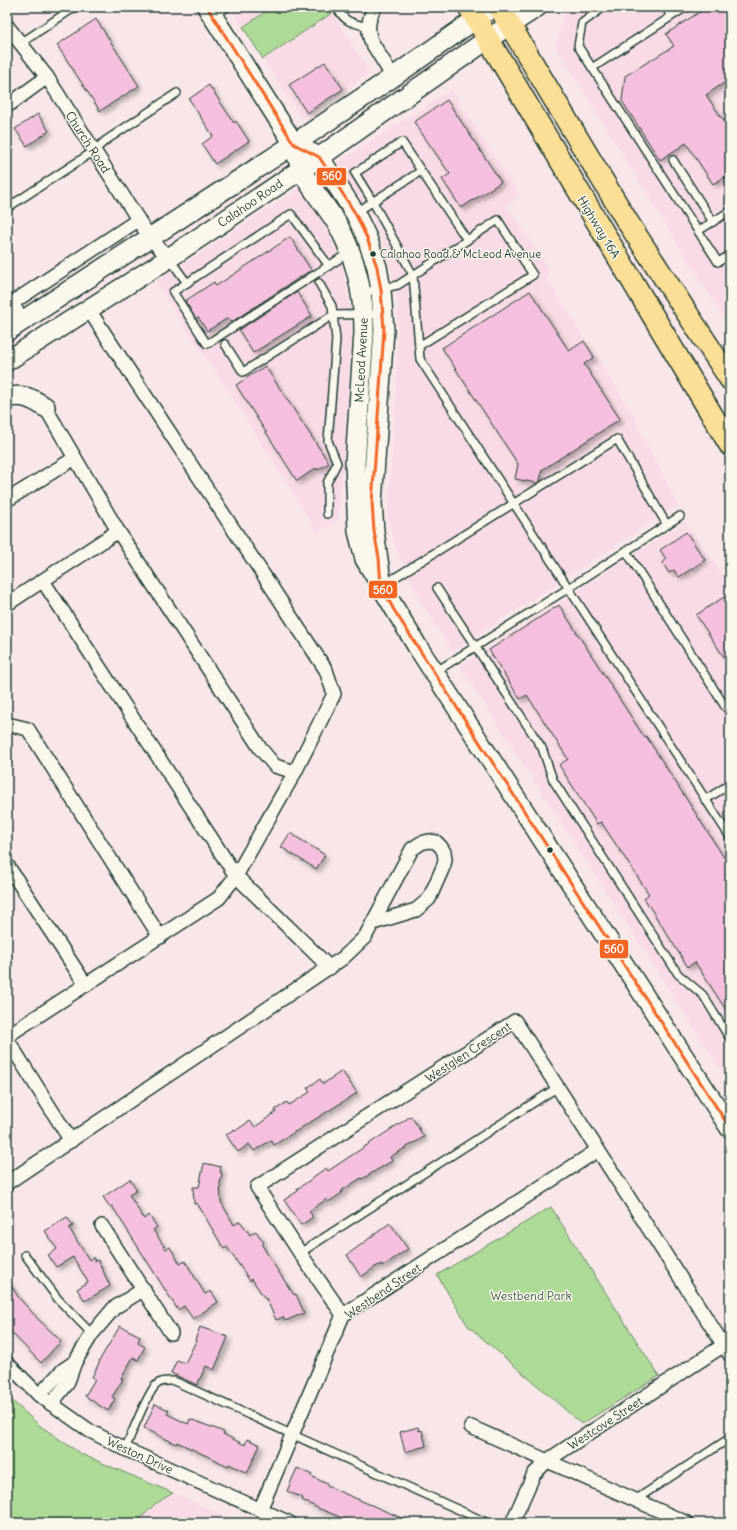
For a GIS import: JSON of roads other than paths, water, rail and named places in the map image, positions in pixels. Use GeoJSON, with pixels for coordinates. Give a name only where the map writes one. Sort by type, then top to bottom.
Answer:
{"type":"FeatureCollection","features":[{"type":"Feature","properties":{"kind":"main road"},"geometry":{"type":"LineString","coordinates":[[499,7],[627,221],[730,379]]}},
{"type":"Feature","properties":{"kind":"main road","name":"Highway 16A"},"geometry":{"type":"LineString","coordinates":[[472,13],[730,446]]}},
{"type":"Feature","properties":{"kind":"street"},"geometry":{"type":"LineString","coordinates":[[375,7],[371,13],[368,27],[371,41],[393,77]]}},
{"type":"Feature","properties":{"kind":"street","name":"Calahoo Road"},"geometry":{"type":"LineString","coordinates":[[138,220],[18,299],[13,304],[15,326],[294,144],[393,77],[472,13],[493,7]]}},
{"type":"Feature","properties":{"kind":"street","name":"Calahoo Road"},"geometry":{"type":"LineString","coordinates":[[7,361],[169,258],[537,7]]}},
{"type":"Feature","properties":{"kind":"street","name":"McLeod Avenue"},"geometry":{"type":"LineString","coordinates":[[216,10],[294,144],[301,169],[338,226],[350,252],[361,293],[364,313],[355,464],[358,531],[365,559],[394,610],[730,1128]]}},
{"type":"Feature","properties":{"kind":"street","name":"Church Road"},"geometry":{"type":"LineString","coordinates":[[7,26],[46,77],[150,238],[169,258]]}},
{"type":"Feature","properties":{"kind":"street"},"geometry":{"type":"LineString","coordinates":[[7,105],[46,77]]}},
{"type":"Feature","properties":{"kind":"street","name":"McLeod Avenue"},"geometry":{"type":"LineString","coordinates":[[294,144],[319,157],[355,213],[367,238],[377,267],[381,290],[384,330],[355,464]]}},
{"type":"Feature","properties":{"kind":"street"},"geometry":{"type":"LineString","coordinates":[[7,1036],[219,898],[236,876],[295,772],[334,694],[326,670],[89,310]]}},
{"type":"Feature","properties":{"kind":"street"},"geometry":{"type":"LineString","coordinates":[[7,398],[20,396],[32,398],[45,407],[118,531],[260,748],[275,766],[295,772]]}},
{"type":"Feature","properties":{"kind":"street"},"geometry":{"type":"LineString","coordinates":[[7,500],[75,458]]}},
{"type":"Feature","properties":{"kind":"street"},"geometry":{"type":"LineString","coordinates":[[7,604],[118,531]]}},
{"type":"Feature","properties":{"kind":"street"},"geometry":{"type":"LineString","coordinates":[[43,580],[236,876],[330,968]]}},
{"type":"Feature","properties":{"kind":"street"},"geometry":{"type":"LineString","coordinates":[[7,724],[28,729],[160,937]]}},
{"type":"Feature","properties":{"kind":"street"},"geometry":{"type":"LineString","coordinates":[[7,1183],[330,968],[365,937],[406,857],[412,849],[428,841],[436,842],[444,852],[445,859],[429,899],[416,910],[373,923]]}},
{"type":"Feature","properties":{"kind":"street"},"geometry":{"type":"LineString","coordinates":[[7,865],[86,985]]}},
{"type":"Feature","properties":{"kind":"street","name":"Westglen Crescent"},"geometry":{"type":"LineString","coordinates":[[343,1315],[300,1253],[257,1186],[515,1021],[727,1350]]}},
{"type":"Feature","properties":{"kind":"street"},"geometry":{"type":"LineString","coordinates":[[7,1039],[71,1141]]}},
{"type":"Feature","properties":{"kind":"street","name":"Westbend Street"},"geometry":{"type":"LineString","coordinates":[[260,1510],[343,1315],[598,1150]]}},
{"type":"Feature","properties":{"kind":"street"},"geometry":{"type":"LineString","coordinates":[[102,1226],[172,1333]]}},
{"type":"Feature","properties":{"kind":"street"},"geometry":{"type":"LineString","coordinates":[[51,1404],[67,1384],[75,1362],[92,1334],[114,1308],[144,1289]]}},
{"type":"Feature","properties":{"kind":"street","name":"Westcove Street"},"geometry":{"type":"LineString","coordinates":[[512,1523],[534,1474],[548,1460],[727,1350]]}},
{"type":"Feature","properties":{"kind":"street"},"geometry":{"type":"LineString","coordinates":[[39,1395],[63,1370],[75,1362]]}},
{"type":"Feature","properties":{"kind":"street","name":"Weston Drive"},"geometry":{"type":"LineString","coordinates":[[7,1363],[39,1395],[90,1431],[125,1449],[290,1523]]}},
{"type":"Feature","properties":{"kind":"street"},"geometry":{"type":"LineString","coordinates":[[471,1427],[687,1523]]}},
{"type":"Feature","properties":{"kind":"lane"},"geometry":{"type":"LineString","coordinates":[[21,44],[75,7]]}},
{"type":"Feature","properties":{"kind":"lane"},"geometry":{"type":"LineString","coordinates":[[336,7],[342,17],[348,22],[368,27]]}},
{"type":"Feature","properties":{"kind":"lane"},"geometry":{"type":"LineString","coordinates":[[604,7],[582,23],[578,46],[718,262],[730,254]]}},
{"type":"Feature","properties":{"kind":"lane"},"geometry":{"type":"LineString","coordinates":[[665,7],[671,16]]}},
{"type":"Feature","properties":{"kind":"lane"},"geometry":{"type":"LineString","coordinates":[[592,68],[686,7]]}},
{"type":"Feature","properties":{"kind":"lane"},"geometry":{"type":"LineString","coordinates":[[7,208],[94,151],[106,141],[177,93]]}},
{"type":"Feature","properties":{"kind":"lane"},"geometry":{"type":"LineString","coordinates":[[467,240],[402,142],[355,173],[373,202],[413,275],[420,359],[730,838]]}},
{"type":"Feature","properties":{"kind":"lane"},"geometry":{"type":"LineString","coordinates":[[673,160],[713,222]]}},
{"type":"Feature","properties":{"kind":"lane"},"geometry":{"type":"LineString","coordinates":[[355,213],[421,171]]}},
{"type":"Feature","properties":{"kind":"lane"},"geometry":{"type":"LineString","coordinates":[[698,232],[730,210]]}},
{"type":"Feature","properties":{"kind":"lane"},"geometry":{"type":"LineString","coordinates":[[329,266],[291,214],[173,292],[206,344],[329,266],[350,252]]}},
{"type":"Feature","properties":{"kind":"lane"},"geometry":{"type":"LineString","coordinates":[[361,293],[381,290],[398,285],[498,220],[533,275],[419,346]]}},
{"type":"Feature","properties":{"kind":"lane"},"geometry":{"type":"LineString","coordinates":[[169,258],[186,283]]}},
{"type":"Feature","properties":{"kind":"lane"},"geometry":{"type":"LineString","coordinates":[[319,283],[332,306],[336,339],[328,441],[355,464],[328,483],[327,514]]}},
{"type":"Feature","properties":{"kind":"lane"},"geometry":{"type":"LineString","coordinates":[[225,344],[243,372],[333,315],[364,313],[383,314]]}},
{"type":"Feature","properties":{"kind":"lane"},"geometry":{"type":"LineString","coordinates":[[381,586],[617,439],[667,525]]}},
{"type":"Feature","properties":{"kind":"lane"},"geometry":{"type":"LineString","coordinates":[[434,672],[569,588],[680,516]]}},
{"type":"Feature","properties":{"kind":"lane"},"geometry":{"type":"LineString","coordinates":[[626,551],[724,705],[728,710],[730,710]]}},
{"type":"Feature","properties":{"kind":"lane"},"geometry":{"type":"LineString","coordinates":[[437,588],[542,748],[552,780],[665,954],[678,974],[703,995],[730,1039]]}},
{"type":"Feature","properties":{"kind":"lane"},"geometry":{"type":"LineString","coordinates":[[705,800],[730,784]]}},
{"type":"Feature","properties":{"kind":"lane"},"geometry":{"type":"LineString","coordinates":[[300,1253],[558,1088]]}},
{"type":"Feature","properties":{"kind":"lane"},"geometry":{"type":"LineString","coordinates":[[25,1255],[58,1299],[92,1334]]}},
{"type":"Feature","properties":{"kind":"lane"},"geometry":{"type":"LineString","coordinates":[[125,1449],[149,1395],[156,1385],[164,1381],[174,1381],[488,1523]]}},
{"type":"Feature","properties":{"kind":"lane"},"geometry":{"type":"LineString","coordinates":[[635,1500],[730,1438]]}},
{"type":"Feature","properties":{"kind":"place","name":"Calahoo Road & McLeod Avenue"},"geometry":{"type":"Point","coordinates":[373,254]}},
{"type":"Feature","properties":{"kind":"park label","name":"Westbend Park"},"geometry":{"type":"Point","coordinates":[531,1295]}}]}
